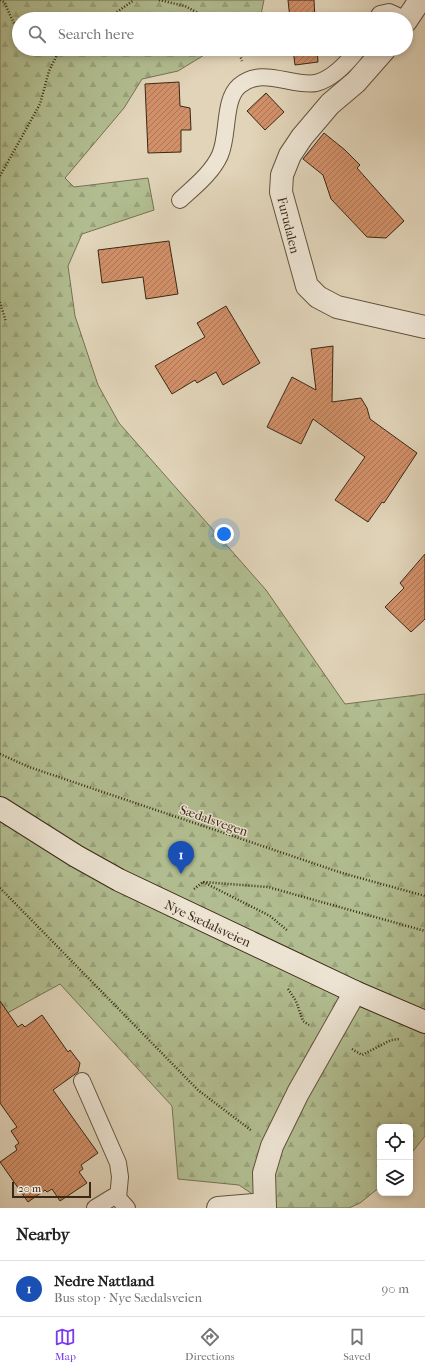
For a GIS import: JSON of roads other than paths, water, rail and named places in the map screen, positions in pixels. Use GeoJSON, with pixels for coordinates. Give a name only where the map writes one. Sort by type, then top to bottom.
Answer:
{"type":"FeatureCollection","features":[{"type":"Feature","properties":{"kind":"street"},"geometry":{"type":"LineString","coordinates":[[412,12],[420,0]]}},
{"type":"Feature","properties":{"kind":"street","name":"Furudalen"},"geometry":{"type":"LineString","coordinates":[[379,56],[356,82],[330,104],[302,137],[290,155],[282,175],[281,192],[307,286],[318,297],[338,307],[425,327]]}},
{"type":"Feature","properties":{"kind":"street","name":"Nye Sædalsveien"},"geometry":{"type":"LineString","coordinates":[[0,808],[76,856],[170,905],[355,992],[425,1022]]}},
{"type":"Feature","properties":{"kind":"street"},"geometry":{"type":"LineString","coordinates":[[218,1208],[265,1206],[264,1173],[272,1146],[298,1093],[355,992]]}},
{"type":"Feature","properties":{"kind":"lane"},"geometry":{"type":"LineString","coordinates":[[180,200],[200,181],[220,156],[225,136],[230,102],[239,85],[250,80],[271,77],[305,84],[317,82],[334,73],[352,56]]}},
{"type":"Feature","properties":{"kind":"lane"},"geometry":{"type":"LineString","coordinates":[[82,1081],[118,1163],[123,1203]]}},
{"type":"Feature","properties":{"kind":"lane"},"geometry":{"type":"LineString","coordinates":[[96,1208],[113,1198],[123,1203]]}},
{"type":"Feature","properties":{"kind":"place","name":"Nedre Nattland"},"geometry":{"type":"Point","coordinates":[181,874]}}]}
